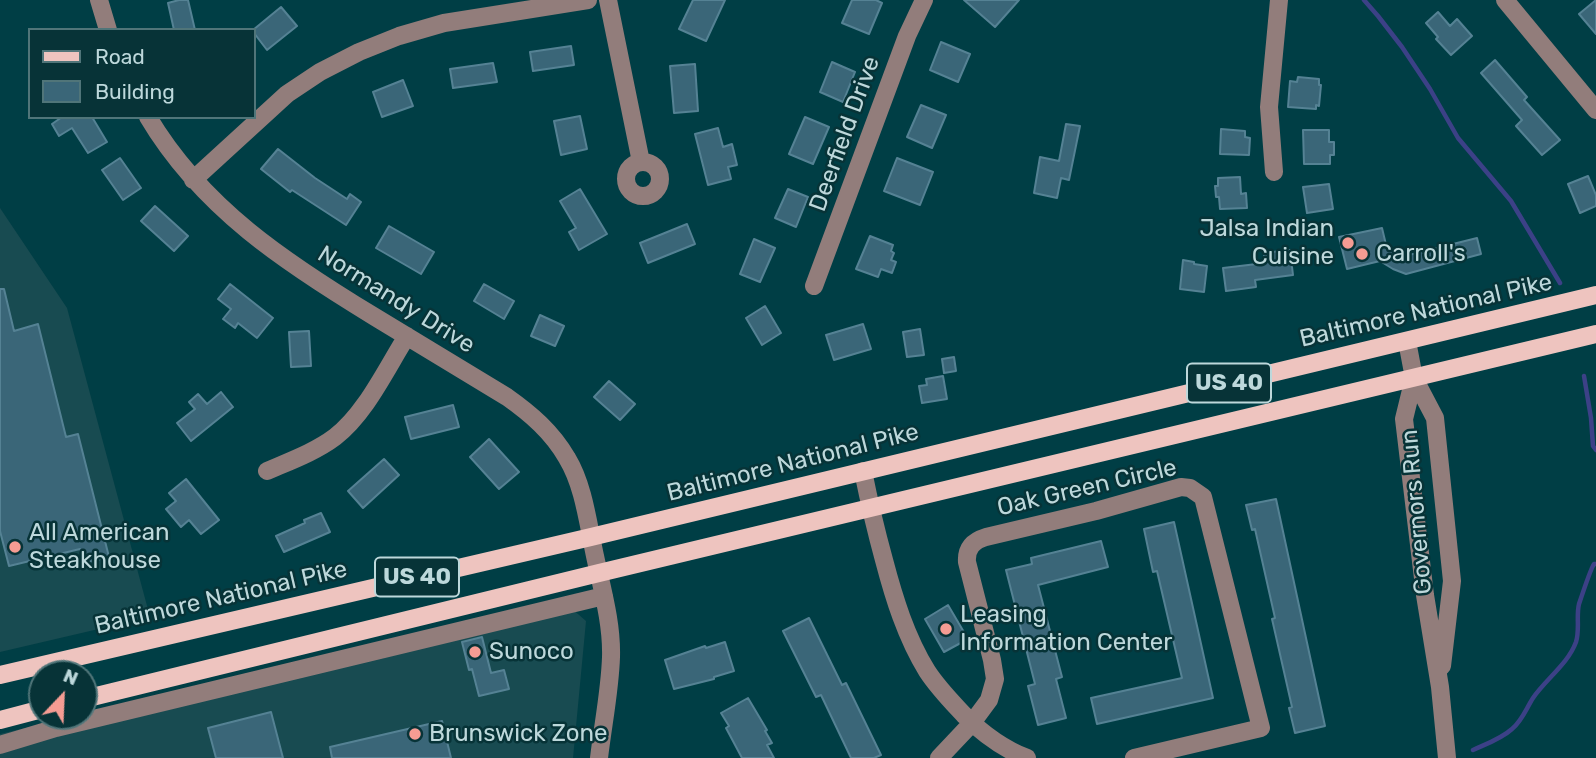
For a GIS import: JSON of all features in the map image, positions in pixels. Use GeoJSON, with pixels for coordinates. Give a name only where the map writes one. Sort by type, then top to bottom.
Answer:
{"type":"FeatureCollection","features":[{"type":"Feature","properties":{"kind":"main road","name":"Baltimore National Pike"},"geometry":{"type":"LineString","coordinates":[[0,675],[591,537],[1596,295]]}},
{"type":"Feature","properties":{"kind":"main road","name":"US 40"},"geometry":{"type":"LineString","coordinates":[[98,696],[1596,334]]}},
{"type":"Feature","properties":{"kind":"main road"},"geometry":{"type":"LineString","coordinates":[[0,720],[28,713]]}},
{"type":"Feature","properties":{"kind":"street"},"geometry":{"type":"LineString","coordinates":[[99,0],[107,28]]}},
{"type":"Feature","properties":{"kind":"street"},"geometry":{"type":"LineString","coordinates":[[193,180],[287,94],[320,72],[359,52],[399,36],[444,23],[588,0]]}},
{"type":"Feature","properties":{"kind":"street"},"geometry":{"type":"LineString","coordinates":[[608,0],[641,162]]}},
{"type":"Feature","properties":{"kind":"street","name":"Deerfield Drive"},"geometry":{"type":"LineString","coordinates":[[814,286],[907,36],[924,0]]}},
{"type":"Feature","properties":{"kind":"street"},"geometry":{"type":"LineString","coordinates":[[1273,172],[1269,107],[1279,0]]}},
{"type":"Feature","properties":{"kind":"street"},"geometry":{"type":"LineString","coordinates":[[1505,0],[1596,110]]}},
{"type":"Feature","properties":{"kind":"street","name":"Normandy Drive"},"geometry":{"type":"LineString","coordinates":[[149,119],[193,180],[229,216],[333,291],[508,397],[544,426],[569,460],[578,482],[610,633],[609,682],[598,758]]}},
{"type":"Feature","properties":{"kind":"street"},"geometry":{"type":"LineString","coordinates":[[267,471],[313,452],[348,425],[363,407],[407,336]]}},
{"type":"Feature","properties":{"kind":"street","name":"Governors Run"},"geometry":{"type":"LineString","coordinates":[[1407,341],[1414,378],[1435,418],[1452,582],[1440,687]]}},
{"type":"Feature","properties":{"kind":"street","name":"Governors Run"},"geometry":{"type":"LineString","coordinates":[[1414,378],[1404,419],[1447,758]]}},
{"type":"Feature","properties":{"kind":"street"},"geometry":{"type":"LineString","coordinates":[[863,471],[891,586],[901,617],[926,669],[942,692],[972,723],[995,741],[1027,758]]}},
{"type":"Feature","properties":{"kind":"street","name":"Oak Green Circle"},"geometry":{"type":"LineString","coordinates":[[972,723],[989,700],[995,679],[967,562],[970,546],[976,540],[986,537],[1096,511],[1181,487],[1190,488],[1203,497],[1261,728],[1134,758]]}},
{"type":"Feature","properties":{"kind":"street"},"geometry":{"type":"LineString","coordinates":[[0,745],[56,728],[604,596]]}},
{"type":"Feature","properties":{"kind":"street"},"geometry":{"type":"LineString","coordinates":[[939,758],[972,723]]}},
{"type":"Feature","properties":{"kind":"shaded area"},"geometry":{"type":"Polygon","coordinates":[[[0,208],[67,308],[150,617],[0,652],[0,208]]]}},
{"type":"Feature","properties":{"kind":"shaded area"},"geometry":{"type":"Polygon","coordinates":[[[563,601],[586,621],[573,758],[0,758],[0,734],[28,727],[28,730],[98,730],[98,711],[563,601]]]}},
{"type":"Feature","properties":{"kind":"building"},"geometry":{"type":"Polygon","coordinates":[[[188,0],[195,28],[174,28],[168,3],[188,0]]]}},
{"type":"Feature","properties":{"kind":"building"},"geometry":{"type":"Polygon","coordinates":[[[693,0],[725,0],[706,41],[679,29],[693,0]]]}},
{"type":"Feature","properties":{"kind":"building"},"geometry":{"type":"Polygon","coordinates":[[[852,0],[876,0],[882,3],[869,34],[842,23],[852,0]]]}},
{"type":"Feature","properties":{"kind":"building"},"geometry":{"type":"Polygon","coordinates":[[[964,0],[1019,0],[995,27],[964,0]]]}},
{"type":"Feature","properties":{"kind":"building"},"geometry":{"type":"Polygon","coordinates":[[[1596,0],[1596,34],[1579,14],[1596,0]]]}},
{"type":"Feature","properties":{"kind":"building"},"geometry":{"type":"Polygon","coordinates":[[[281,7],[297,26],[267,50],[256,36],[255,28],[281,7]]]}},
{"type":"Feature","properties":{"kind":"building"},"geometry":{"type":"Polygon","coordinates":[[[1438,12],[1450,26],[1457,19],[1472,36],[1451,55],[1426,23],[1438,12]]]}},
{"type":"Feature","properties":{"kind":"building"},"geometry":{"type":"Polygon","coordinates":[[[941,42],[970,54],[958,82],[930,70],[941,42]]]}},
{"type":"Feature","properties":{"kind":"building"},"geometry":{"type":"Polygon","coordinates":[[[571,46],[574,65],[533,71],[530,52],[571,46]]]}},
{"type":"Feature","properties":{"kind":"building"},"geometry":{"type":"Polygon","coordinates":[[[1495,60],[1527,97],[1524,100],[1560,140],[1542,155],[1516,126],[1522,120],[1481,73],[1495,60]]]}},
{"type":"Feature","properties":{"kind":"building"},"geometry":{"type":"Polygon","coordinates":[[[832,62],[855,72],[843,102],[820,92],[832,62]]]}},
{"type":"Feature","properties":{"kind":"building"},"geometry":{"type":"Polygon","coordinates":[[[493,63],[497,82],[453,88],[450,69],[493,63]]]}},
{"type":"Feature","properties":{"kind":"building"},"geometry":{"type":"Polygon","coordinates":[[[695,64],[698,111],[674,113],[670,66],[695,64]]]}},
{"type":"Feature","properties":{"kind":"building"},"geometry":{"type":"Polygon","coordinates":[[[1298,77],[1319,79],[1319,106],[1316,105],[1316,109],[1288,107],[1290,81],[1297,82],[1298,77]]]}},
{"type":"Feature","properties":{"kind":"building"},"geometry":{"type":"Polygon","coordinates":[[[403,80],[413,106],[382,117],[373,92],[403,80]]]}},
{"type":"Feature","properties":{"kind":"building"},"geometry":{"type":"Polygon","coordinates":[[[921,105],[946,115],[932,148],[907,137],[921,105]]]}},
{"type":"Feature","properties":{"kind":"building"},"geometry":{"type":"Polygon","coordinates":[[[580,116],[587,149],[561,155],[554,121],[580,116]]]}},
{"type":"Feature","properties":{"kind":"building"},"geometry":{"type":"Polygon","coordinates":[[[805,117],[829,127],[813,164],[789,154],[805,117]]]}},
{"type":"Feature","properties":{"kind":"building"},"geometry":{"type":"Polygon","coordinates":[[[59,119],[93,119],[107,142],[88,153],[72,128],[59,136],[52,124],[59,119]]]}},
{"type":"Feature","properties":{"kind":"building"},"geometry":{"type":"Polygon","coordinates":[[[1066,124],[1080,126],[1069,180],[1061,178],[1057,198],[1034,193],[1040,157],[1059,161],[1066,124]]]}},
{"type":"Feature","properties":{"kind":"building"},"geometry":{"type":"Polygon","coordinates":[[[718,128],[723,147],[732,144],[737,165],[728,167],[731,179],[708,185],[695,134],[718,128]]]}},
{"type":"Feature","properties":{"kind":"building"},"geometry":{"type":"Polygon","coordinates":[[[1221,129],[1245,131],[1245,137],[1250,138],[1249,155],[1220,154],[1221,129]]]}},
{"type":"Feature","properties":{"kind":"building"},"geometry":{"type":"Polygon","coordinates":[[[1303,130],[1329,130],[1329,142],[1334,142],[1334,155],[1330,155],[1330,164],[1304,164],[1303,130]]]}},
{"type":"Feature","properties":{"kind":"building"},"geometry":{"type":"Polygon","coordinates":[[[278,149],[347,199],[350,194],[361,202],[346,225],[292,190],[290,192],[261,169],[278,149]]]}},
{"type":"Feature","properties":{"kind":"building"},"geometry":{"type":"Polygon","coordinates":[[[120,158],[141,188],[123,200],[102,170],[120,158]]]}},
{"type":"Feature","properties":{"kind":"building"},"geometry":{"type":"Polygon","coordinates":[[[897,158],[933,172],[920,205],[884,191],[897,158]]]}},
{"type":"Feature","properties":{"kind":"building"},"geometry":{"type":"Polygon","coordinates":[[[1588,176],[1596,195],[1596,206],[1580,213],[1568,184],[1588,176]]]}},
{"type":"Feature","properties":{"kind":"building"},"geometry":{"type":"Polygon","coordinates":[[[1240,177],[1241,194],[1246,193],[1247,208],[1220,209],[1215,186],[1218,186],[1218,178],[1240,177]]]}},
{"type":"Feature","properties":{"kind":"building"},"geometry":{"type":"Polygon","coordinates":[[[1329,184],[1333,209],[1307,213],[1303,187],[1329,184]]]}},
{"type":"Feature","properties":{"kind":"building"},"geometry":{"type":"Polygon","coordinates":[[[580,189],[607,234],[579,250],[569,232],[576,228],[560,201],[580,189]]]}},
{"type":"Feature","properties":{"kind":"building"},"geometry":{"type":"Polygon","coordinates":[[[788,189],[808,197],[796,227],[775,218],[788,189]]]}},
{"type":"Feature","properties":{"kind":"building"},"geometry":{"type":"Polygon","coordinates":[[[155,206],[188,236],[174,251],[141,221],[155,206]]]}},
{"type":"Feature","properties":{"kind":"building"},"geometry":{"type":"Polygon","coordinates":[[[687,224],[695,244],[648,263],[640,243],[687,224]]]}},
{"type":"Feature","properties":{"kind":"building"},"geometry":{"type":"Polygon","coordinates":[[[389,226],[434,252],[421,274],[376,248],[389,226]]]}},
{"type":"Feature","properties":{"kind":"building"},"geometry":{"type":"Polygon","coordinates":[[[1382,228],[1387,249],[1401,257],[1477,238],[1481,254],[1406,274],[1380,261],[1347,269],[1339,237],[1382,228]]]}},
{"type":"Feature","properties":{"kind":"building"},"geometry":{"type":"Polygon","coordinates":[[[870,236],[893,245],[891,260],[896,262],[892,273],[881,269],[878,277],[856,269],[870,236]]]}},
{"type":"Feature","properties":{"kind":"building"},"geometry":{"type":"Polygon","coordinates":[[[754,239],[775,248],[760,282],[740,274],[754,239]]]}},
{"type":"Feature","properties":{"kind":"building"},"geometry":{"type":"Polygon","coordinates":[[[1290,250],[1293,275],[1255,280],[1256,287],[1226,291],[1223,268],[1265,263],[1264,253],[1290,250]]]}},
{"type":"Feature","properties":{"kind":"building"},"geometry":{"type":"Polygon","coordinates":[[[1183,260],[1207,266],[1204,292],[1180,289],[1183,260]]]}},
{"type":"Feature","properties":{"kind":"building"},"geometry":{"type":"Polygon","coordinates":[[[230,284],[273,318],[257,338],[238,323],[235,328],[223,319],[231,309],[218,299],[230,284]]]}},
{"type":"Feature","properties":{"kind":"building"},"geometry":{"type":"Polygon","coordinates":[[[484,284],[514,301],[504,319],[474,301],[484,284]]]}},
{"type":"Feature","properties":{"kind":"building"},"geometry":{"type":"Polygon","coordinates":[[[0,289],[4,289],[14,331],[38,324],[66,437],[78,434],[109,557],[84,563],[80,549],[9,566],[0,531],[0,289]]]}},
{"type":"Feature","properties":{"kind":"building"},"geometry":{"type":"Polygon","coordinates":[[[765,306],[781,333],[762,345],[746,318],[765,306]]]}},
{"type":"Feature","properties":{"kind":"building"},"geometry":{"type":"Polygon","coordinates":[[[540,315],[564,326],[555,346],[531,336],[540,315]]]}},
{"type":"Feature","properties":{"kind":"building"},"geometry":{"type":"Polygon","coordinates":[[[863,324],[871,349],[834,360],[826,335],[863,324]]]}},
{"type":"Feature","properties":{"kind":"building"},"geometry":{"type":"Polygon","coordinates":[[[920,329],[924,355],[907,357],[903,332],[920,329]]]}},
{"type":"Feature","properties":{"kind":"building"},"geometry":{"type":"Polygon","coordinates":[[[309,331],[311,366],[291,367],[289,332],[309,331]]]}},
{"type":"Feature","properties":{"kind":"building"},"geometry":{"type":"Polygon","coordinates":[[[954,357],[956,371],[944,373],[942,359],[954,357]]]}},
{"type":"Feature","properties":{"kind":"building"},"geometry":{"type":"Polygon","coordinates":[[[943,376],[947,399],[922,403],[919,386],[927,385],[926,379],[943,376]]]}},
{"type":"Feature","properties":{"kind":"building"},"geometry":{"type":"Polygon","coordinates":[[[609,381],[635,404],[620,420],[594,397],[609,381]]]}},
{"type":"Feature","properties":{"kind":"building"},"geometry":{"type":"Polygon","coordinates":[[[221,392],[233,407],[191,441],[177,423],[195,409],[189,402],[198,394],[207,404],[221,392]]]}},
{"type":"Feature","properties":{"kind":"building"},"geometry":{"type":"Polygon","coordinates":[[[453,405],[459,427],[411,439],[405,417],[453,405]]]}},
{"type":"Feature","properties":{"kind":"building"},"geometry":{"type":"Polygon","coordinates":[[[489,439],[519,472],[499,489],[470,457],[489,439]]]}},
{"type":"Feature","properties":{"kind":"building"},"geometry":{"type":"Polygon","coordinates":[[[384,459],[399,475],[363,508],[348,491],[384,459]]]}},
{"type":"Feature","properties":{"kind":"building"},"geometry":{"type":"Polygon","coordinates":[[[186,479],[219,520],[201,534],[189,520],[181,527],[166,509],[176,501],[169,493],[186,479]]]}},
{"type":"Feature","properties":{"kind":"building"},"geometry":{"type":"Polygon","coordinates":[[[1276,499],[1325,726],[1295,733],[1289,708],[1292,707],[1272,619],[1275,618],[1255,529],[1252,530],[1246,505],[1276,499]]]}},
{"type":"Feature","properties":{"kind":"building"},"geometry":{"type":"Polygon","coordinates":[[[321,513],[330,532],[284,552],[276,536],[321,513]]]}},
{"type":"Feature","properties":{"kind":"building"},"geometry":{"type":"Polygon","coordinates":[[[1174,522],[1213,698],[1097,724],[1091,698],[1182,678],[1157,571],[1153,572],[1144,529],[1174,522]]]}},
{"type":"Feature","properties":{"kind":"building"},"geometry":{"type":"Polygon","coordinates":[[[1101,541],[1108,567],[1038,585],[1062,677],[1056,679],[1066,718],[1038,725],[1028,686],[1035,684],[1006,570],[1032,564],[1031,558],[1101,541]]]}},
{"type":"Feature","properties":{"kind":"building","name":"Leasing Information Center"},"geometry":{"type":"Polygon","coordinates":[[[948,605],[968,639],[944,652],[925,619],[948,605]]]}},
{"type":"Feature","properties":{"kind":"building"},"geometry":{"type":"Polygon","coordinates":[[[809,618],[842,685],[846,683],[881,755],[874,758],[851,758],[821,695],[816,697],[783,631],[809,618]]]}},
{"type":"Feature","properties":{"kind":"building"},"geometry":{"type":"Polygon","coordinates":[[[482,637],[491,673],[504,670],[509,689],[479,696],[462,642],[482,637]]]}},
{"type":"Feature","properties":{"kind":"building"},"geometry":{"type":"Polygon","coordinates":[[[725,642],[734,671],[674,689],[665,660],[725,642]]]}},
{"type":"Feature","properties":{"kind":"building"},"geometry":{"type":"Polygon","coordinates":[[[748,698],[767,730],[765,731],[772,743],[767,745],[774,758],[742,758],[726,728],[729,726],[721,713],[748,698]]]}},
{"type":"Feature","properties":{"kind":"building"},"geometry":{"type":"Polygon","coordinates":[[[271,712],[283,758],[216,758],[208,728],[271,712]]]}},
{"type":"Feature","properties":{"kind":"building","name":"Brunswick Zone"},"geometry":{"type":"Polygon","coordinates":[[[442,721],[451,758],[332,758],[330,747],[442,721]]]}},
{"type":"Feature","properties":{"kind":"waterway"},"geometry":{"type":"LineString","coordinates":[[1364,0],[1402,47],[1458,138],[1511,201],[1560,283]]}},
{"type":"Feature","properties":{"kind":"waterway"},"geometry":{"type":"LineString","coordinates":[[1584,376],[1593,446],[1596,450]]}},
{"type":"Feature","properties":{"kind":"waterway"},"geometry":{"type":"LineString","coordinates":[[1473,750],[1508,733],[1521,719],[1538,691],[1568,657],[1576,642],[1579,604],[1596,564]]}},
{"type":"Feature","properties":{"kind":"place","name":"Jalsa Indian Cuisine"},"geometry":{"type":"Point","coordinates":[1348,243]}},
{"type":"Feature","properties":{"kind":"place","name":"Carroll's"},"geometry":{"type":"Point","coordinates":[1362,254]}},
{"type":"Feature","properties":{"kind":"place","name":"All American Steakhouse"},"geometry":{"type":"Point","coordinates":[15,547]}},
{"type":"Feature","properties":{"kind":"place","name":"Leasing Information Center"},"geometry":{"type":"Point","coordinates":[946,629]}},
{"type":"Feature","properties":{"kind":"place","name":"Sunoco"},"geometry":{"type":"Point","coordinates":[475,652]}},
{"type":"Feature","properties":{"kind":"place","name":"Brunswick Zone"},"geometry":{"type":"Point","coordinates":[415,734]}}]}
